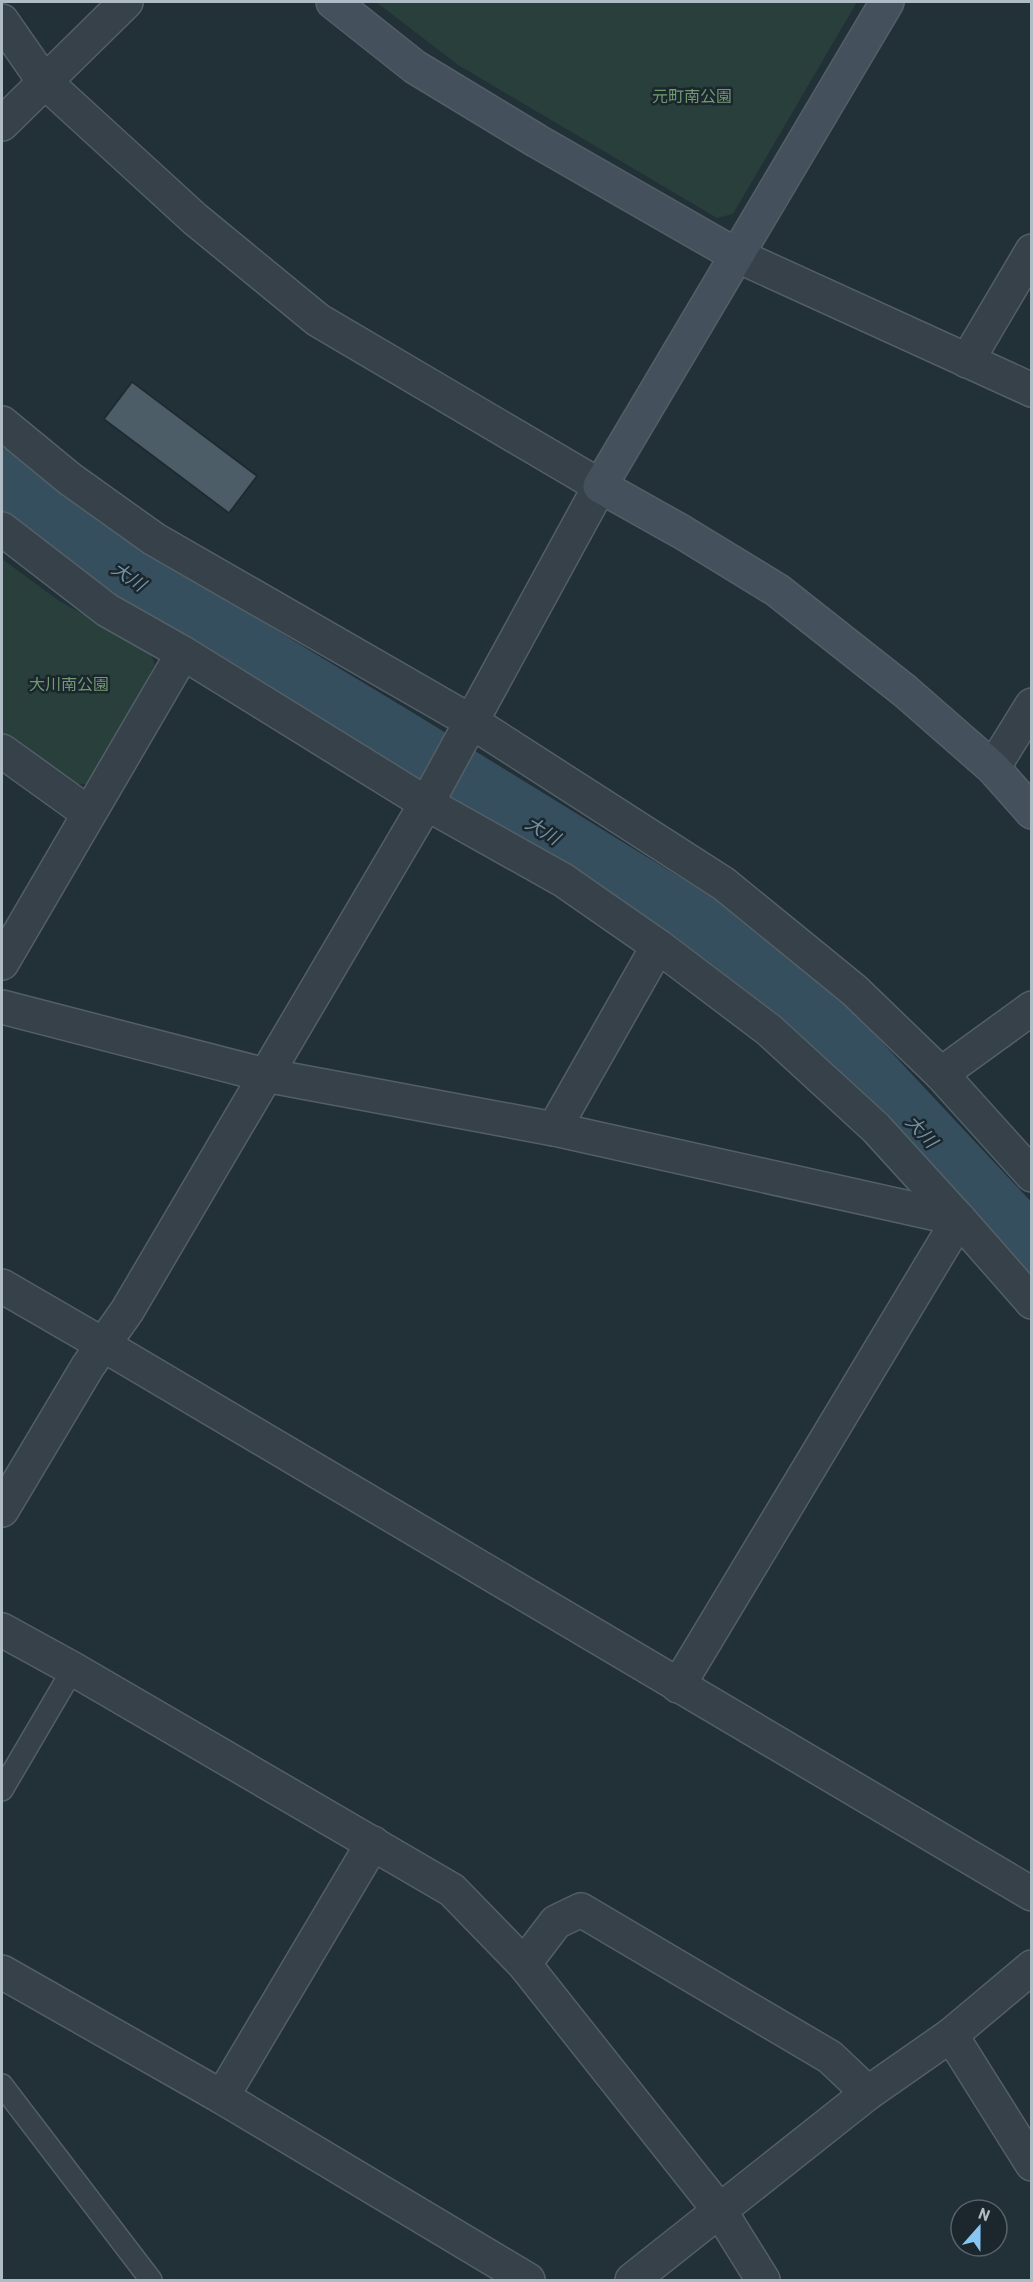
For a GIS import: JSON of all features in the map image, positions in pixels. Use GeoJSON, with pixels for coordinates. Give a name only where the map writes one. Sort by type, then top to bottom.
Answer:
{"type":"FeatureCollection","features":[{"type":"Feature","properties":{"kind":"street"},"geometry":{"type":"LineString","coordinates":[[2,124],[44,80],[126,2]]}},
{"type":"Feature","properties":{"kind":"street"},"geometry":{"type":"LineString","coordinates":[[333,2],[415,67],[537,141],[736,255],[1032,390]]}},
{"type":"Feature","properties":{"kind":"street"},"geometry":{"type":"LineString","coordinates":[[2,1510],[102,1344],[127,1311],[429,796],[600,486],[887,2]]}},
{"type":"Feature","properties":{"kind":"street"},"geometry":{"type":"LineString","coordinates":[[2,21],[44,80],[195,219],[318,320],[682,532],[777,590],[905,690],[993,768],[1032,812]]}},
{"type":"Feature","properties":{"kind":"street"},"geometry":{"type":"LineString","coordinates":[[967,361],[1032,250]]}},
{"type":"Feature","properties":{"kind":"street"},"geometry":{"type":"LineString","coordinates":[[2,423],[70,479],[154,539],[466,730],[724,884],[854,990],[941,1074],[1032,1175]]}},
{"type":"Feature","properties":{"kind":"street"},"geometry":{"type":"LineString","coordinates":[[2,529],[107,610],[429,796],[563,880],[658,946],[769,1030],[876,1128],[1032,1302]]}},
{"type":"Feature","properties":{"kind":"street"},"geometry":{"type":"LineString","coordinates":[[2,963],[183,653]]}},
{"type":"Feature","properties":{"kind":"street"},"geometry":{"type":"LineString","coordinates":[[993,768],[1032,705]]}},
{"type":"Feature","properties":{"kind":"street"},"geometry":{"type":"LineString","coordinates":[[2,751],[90,812]]}},
{"type":"Feature","properties":{"kind":"street"},"geometry":{"type":"LineString","coordinates":[[554,1129],[658,946]]}},
{"type":"Feature","properties":{"kind":"street"},"geometry":{"type":"LineString","coordinates":[[2,1007],[265,1075],[554,1129],[959,1219]]}},
{"type":"Feature","properties":{"kind":"street"},"geometry":{"type":"LineString","coordinates":[[941,1074],[1032,1008]]}},
{"type":"Feature","properties":{"kind":"street"},"geometry":{"type":"LineString","coordinates":[[678,1686],[959,1219]]}},
{"type":"Feature","properties":{"kind":"street"},"geometry":{"type":"LineString","coordinates":[[2,1286],[1032,1894]]}},
{"type":"Feature","properties":{"kind":"street"},"geometry":{"type":"LineString","coordinates":[[2,1630],[452,1890],[524,1964],[720,2211],[763,2280]]}},
{"type":"Feature","properties":{"kind":"street"},"geometry":{"type":"LineString","coordinates":[[222,2097],[373,1843]]}},
{"type":"Feature","properties":{"kind":"street"},"geometry":{"type":"LineString","coordinates":[[524,1964],[556,1922],[581,1910],[830,2057],[868,2093]]}},
{"type":"Feature","properties":{"kind":"street"},"geometry":{"type":"LineString","coordinates":[[632,2280],[868,2093],[951,2035],[1032,1966]]}},
{"type":"Feature","properties":{"kind":"street"},"geometry":{"type":"LineString","coordinates":[[2,1972],[222,2097],[528,2280]]}},
{"type":"Feature","properties":{"kind":"street"},"geometry":{"type":"LineString","coordinates":[[951,2035],[1032,2164]]}},
{"type":"Feature","properties":{"kind":"lane"},"geometry":{"type":"LineString","coordinates":[[2,1790],[73,1669]]}},
{"type":"Feature","properties":{"kind":"lane"},"geometry":{"type":"LineString","coordinates":[[2,2085],[151,2280]]}},
{"type":"Feature","properties":{"kind":"green space","name":"元町南公園"},"geometry":{"type":"Polygon","coordinates":[[[376,2],[857,2],[733,214],[717,218],[458,65],[376,2]]]}},
{"type":"Feature","properties":{"kind":"green space","name":"大川南公園"},"geometry":{"type":"Polygon","coordinates":[[[2,559],[58,600],[149,652],[155,664],[91,784],[71,784],[2,734],[2,559]]]}},
{"type":"Feature","properties":{"kind":"building"},"geometry":{"type":"Polygon","coordinates":[[[132,382],[257,476],[229,513],[104,419],[132,382]]]}},
{"type":"Feature","properties":{"kind":"waterway","name":"大川"},"geometry":{"type":"LineString","coordinates":[[2,479],[45,518],[130,578],[716,936],[830,1032],[1032,1248]]}}]}
